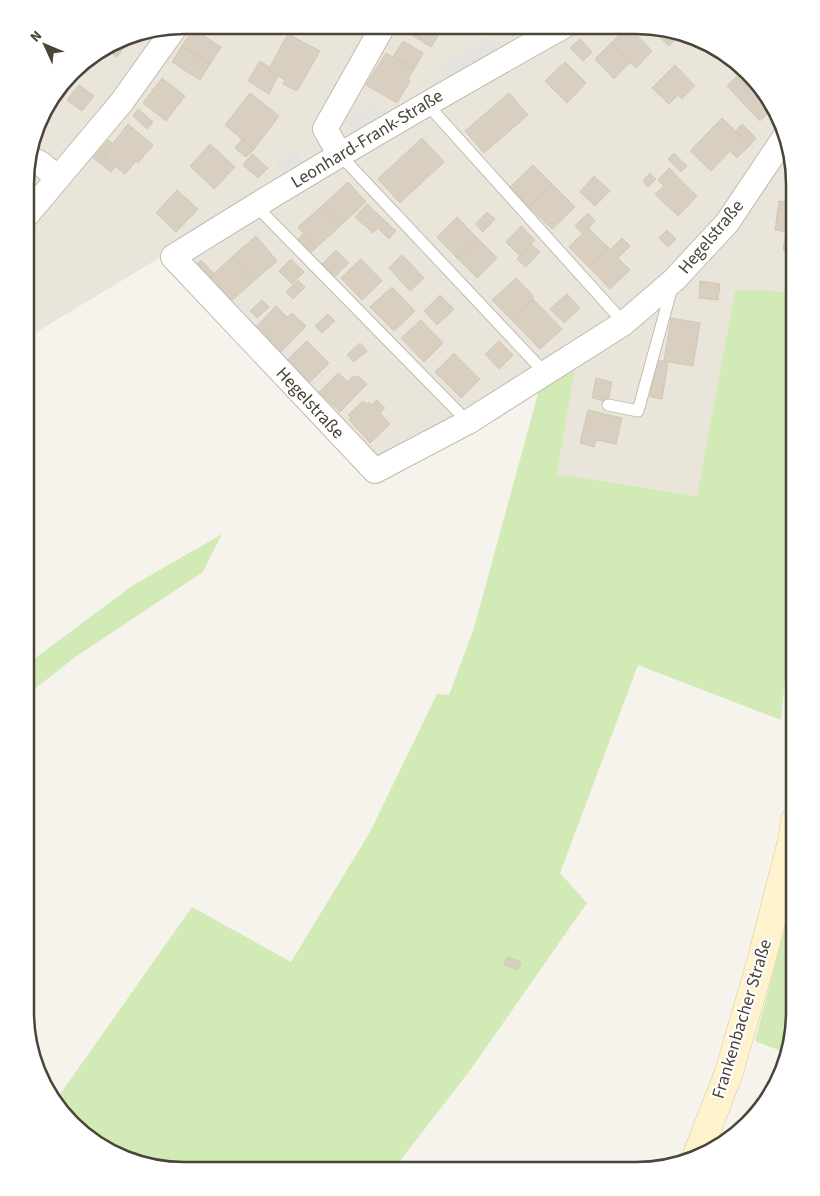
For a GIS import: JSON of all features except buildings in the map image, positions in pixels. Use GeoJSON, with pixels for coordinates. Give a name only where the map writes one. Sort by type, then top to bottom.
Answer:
{"type":"FeatureCollection","features":[{"type":"Feature","properties":{"kind":"main road","name":"Frankenbacher Straße"},"geometry":{"type":"LineString","coordinates":[[699,1148],[728,1074],[786,864]]}},
{"type":"Feature","properties":{"kind":"street"},"geometry":{"type":"LineString","coordinates":[[340,155],[325,129],[378,34]]}},
{"type":"Feature","properties":{"kind":"street","name":"Leonhard-Frank-Straße"},"geometry":{"type":"LineString","coordinates":[[173,257],[255,205],[426,103],[550,34]]}},
{"type":"Feature","properties":{"kind":"street"},"geometry":{"type":"LineString","coordinates":[[34,206],[121,103],[170,35]]}},
{"type":"Feature","properties":{"kind":"street","name":"Hegelstraße"},"geometry":{"type":"LineString","coordinates":[[173,257],[375,471],[468,422],[624,323],[674,280],[727,222],[780,143]]}},
{"type":"Feature","properties":{"kind":"street"},"geometry":{"type":"LineString","coordinates":[[36,161],[58,178]]}},
{"type":"Feature","properties":{"kind":"lane"},"geometry":{"type":"LineString","coordinates":[[426,103],[624,323]]}},
{"type":"Feature","properties":{"kind":"lane"},"geometry":{"type":"LineString","coordinates":[[340,155],[546,374]]}},
{"type":"Feature","properties":{"kind":"lane"},"geometry":{"type":"LineString","coordinates":[[255,205],[468,422]]}},
{"type":"Feature","properties":{"kind":"lane"},"geometry":{"type":"LineString","coordinates":[[608,405],[638,411],[674,280]]}},
{"type":"Feature","properties":{"kind":"shaded area"},"geometry":{"type":"Polygon","coordinates":[[[174,34],[655,35],[693,45],[711,54],[742,78],[761,101],[771,118],[781,145],[786,184],[786,292],[735,290],[697,496],[557,474],[575,369],[387,480],[359,467],[161,257],[34,334],[35,165],[45,127],[59,101],[85,71],[109,54],[145,39],[174,34]]]}},
{"type":"Feature","properties":{"kind":"shaded area"},"geometry":{"type":"Polygon","coordinates":[[[489,37],[499,53],[451,82],[441,66],[489,37]]]}},
{"type":"Feature","properties":{"kind":"shaded area"},"geometry":{"type":"Polygon","coordinates":[[[373,105],[382,121],[355,136],[346,121],[373,105]]]}},
{"type":"Feature","properties":{"kind":"shaded area"},"geometry":{"type":"Polygon","coordinates":[[[297,151],[304,165],[283,176],[275,162],[297,151]]]}},
{"type":"Feature","properties":{"kind":"green space"},"geometry":{"type":"Polygon","coordinates":[[[735,290],[786,292],[786,670],[781,720],[638,665],[560,873],[587,903],[471,1069],[399,1162],[165,1161],[127,1151],[109,1142],[78,1118],[60,1095],[192,907],[291,962],[370,832],[437,694],[449,695],[474,628],[539,390],[575,369],[557,474],[697,496],[735,290]]]}},
{"type":"Feature","properties":{"kind":"green space"},"geometry":{"type":"Polygon","coordinates":[[[222,534],[203,572],[75,657],[34,690],[34,659],[132,586],[222,534]]]}},
{"type":"Feature","properties":{"kind":"green space"},"geometry":{"type":"Polygon","coordinates":[[[786,924],[786,1022],[780,1051],[755,1041],[786,924]]]}}]}
